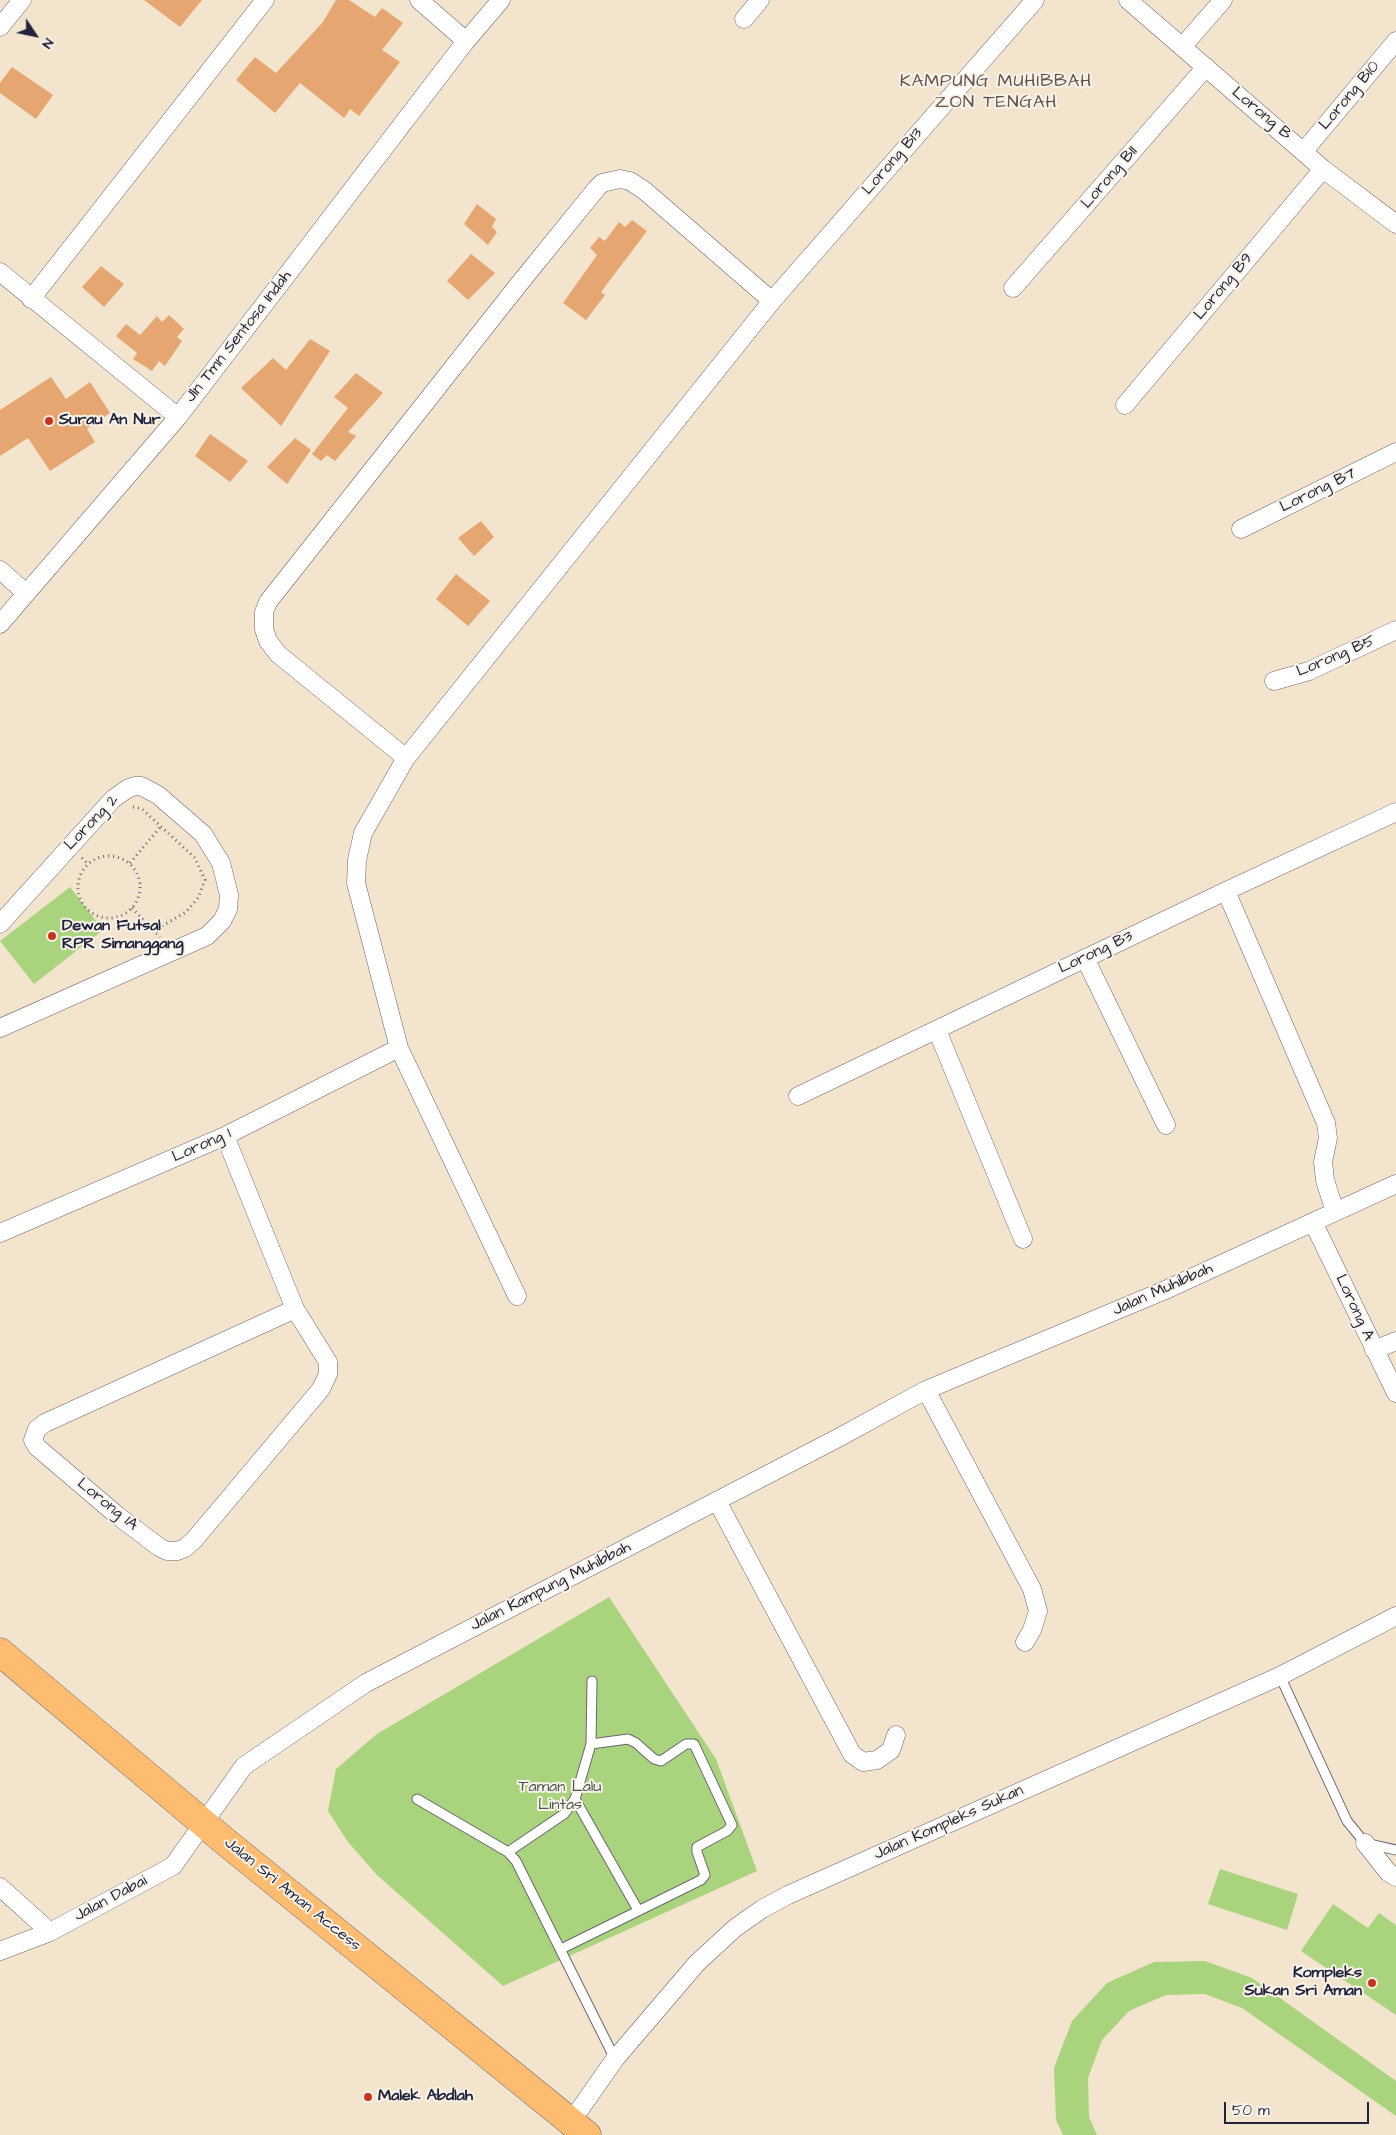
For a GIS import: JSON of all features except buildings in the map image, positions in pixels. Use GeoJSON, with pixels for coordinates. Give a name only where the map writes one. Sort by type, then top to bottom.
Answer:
{"type":"FeatureCollection","features":[{"type":"Feature","properties":{"kind":"main road","name":"Jalan Sri Aman Access"},"geometry":{"type":"LineString","coordinates":[[0,1652],[203,1822],[579,2128]]}},
{"type":"Feature","properties":{"kind":"street"},"geometry":{"type":"LineString","coordinates":[[0,27],[22,0]]}},
{"type":"Feature","properties":{"kind":"street"},"geometry":{"type":"LineString","coordinates":[[32,299],[265,0]]}},
{"type":"Feature","properties":{"kind":"street"},"geometry":{"type":"LineString","coordinates":[[419,0],[466,41]]}},
{"type":"Feature","properties":{"kind":"street","name":"Jln Tmn Sentosa Indah"},"geometry":{"type":"LineString","coordinates":[[0,624],[178,417],[466,41],[501,0]]}},
{"type":"Feature","properties":{"kind":"street"},"geometry":{"type":"LineString","coordinates":[[744,19],[760,0]]}},
{"type":"Feature","properties":{"kind":"street","name":"Lorong B13"},"geometry":{"type":"LineString","coordinates":[[517,1296],[399,1048],[356,883],[356,860],[363,833],[406,758],[772,301],[1035,0]]}},
{"type":"Feature","properties":{"kind":"street","name":"Lorong B"},"geometry":{"type":"LineString","coordinates":[[1128,0],[1323,168],[1396,224]]}},
{"type":"Feature","properties":{"kind":"street"},"geometry":{"type":"LineString","coordinates":[[1182,47],[1222,0]]}},
{"type":"Feature","properties":{"kind":"street","name":"Lorong B10"},"geometry":{"type":"LineString","coordinates":[[1304,151],[1396,41]]}},
{"type":"Feature","properties":{"kind":"street","name":"Lorong B11"},"geometry":{"type":"LineString","coordinates":[[1013,288],[1206,68]]}},
{"type":"Feature","properties":{"kind":"street","name":"Lorong B9"},"geometry":{"type":"LineString","coordinates":[[1126,406],[1323,168]]}},
{"type":"Feature","properties":{"kind":"street"},"geometry":{"type":"LineString","coordinates":[[406,758],[278,654],[268,641],[264,629],[264,612],[268,602],[525,277],[597,188],[602,183],[620,179],[630,181],[645,191],[772,301]]}},
{"type":"Feature","properties":{"kind":"street"},"geometry":{"type":"LineString","coordinates":[[0,272],[178,417]]}},
{"type":"Feature","properties":{"kind":"street","name":"Lorong B7"},"geometry":{"type":"LineString","coordinates":[[1241,529],[1396,452]]}},
{"type":"Feature","properties":{"kind":"street"},"geometry":{"type":"LineString","coordinates":[[0,570],[26,593]]}},
{"type":"Feature","properties":{"kind":"street","name":"Lorong B5"},"geometry":{"type":"LineString","coordinates":[[1274,681],[1309,671],[1396,630]]}},
{"type":"Feature","properties":{"kind":"street","name":"Lorong 2"},"geometry":{"type":"LineString","coordinates":[[0,1028],[207,936],[222,921],[228,910],[229,895],[221,863],[203,834],[158,795],[142,786],[127,789],[112,800],[2,916]]}},
{"type":"Feature","properties":{"kind":"street","name":"Lorong B3"},"geometry":{"type":"LineString","coordinates":[[798,1096],[1226,891],[1396,812]]}},
{"type":"Feature","properties":{"kind":"street"},"geometry":{"type":"LineString","coordinates":[[1226,891],[1326,1123],[1328,1138],[1323,1162],[1325,1180],[1336,1212]]}},
{"type":"Feature","properties":{"kind":"street"},"geometry":{"type":"LineString","coordinates":[[1085,958],[1166,1125]]}},
{"type":"Feature","properties":{"kind":"street"},"geometry":{"type":"LineString","coordinates":[[937,1030],[1023,1239]]}},
{"type":"Feature","properties":{"kind":"street","name":"Lorong 1"},"geometry":{"type":"LineString","coordinates":[[0,1233],[225,1136],[399,1048]]}},
{"type":"Feature","properties":{"kind":"street","name":"Lorong 1A"},"geometry":{"type":"LineString","coordinates":[[225,1136],[295,1309],[328,1362],[328,1374],[321,1389],[185,1548],[177,1551],[167,1551],[159,1547],[118,1516],[37,1447],[33,1440],[37,1429],[45,1423],[295,1309]]}},
{"type":"Feature","properties":{"kind":"street","name":"Jalan Muhibbah"},"geometry":{"type":"LineString","coordinates":[[926,1390],[1163,1291],[1396,1184]]}},
{"type":"Feature","properties":{"kind":"street","name":"Lorong A"},"geometry":{"type":"LineString","coordinates":[[1314,1222],[1396,1393]]}},
{"type":"Feature","properties":{"kind":"street"},"geometry":{"type":"LineString","coordinates":[[1374,1350],[1396,1341]]}},
{"type":"Feature","properties":{"kind":"street"},"geometry":{"type":"LineString","coordinates":[[926,1390],[1032,1589],[1038,1611],[1032,1630],[1025,1642]]}},
{"type":"Feature","properties":{"kind":"street","name":"Jalan Kampung Muhibbah"},"geometry":{"type":"LineString","coordinates":[[203,1822],[244,1766],[366,1683],[926,1390]]}},
{"type":"Feature","properties":{"kind":"street"},"geometry":{"type":"LineString","coordinates":[[717,1501],[852,1754],[863,1762],[877,1760],[891,1750],[896,1735]]}},
{"type":"Feature","properties":{"kind":"street","name":"Jalan Kompleks Sukan"},"geometry":{"type":"LineString","coordinates":[[579,2128],[615,2059],[697,1963],[735,1928],[762,1909],[797,1891],[1280,1676],[1396,1616]]}},
{"type":"Feature","properties":{"kind":"street","name":"Jalan Dabai"},"geometry":{"type":"LineString","coordinates":[[0,1951],[50,1932],[173,1866],[203,1822]]}},
{"type":"Feature","properties":{"kind":"street"},"geometry":{"type":"LineString","coordinates":[[1365,1843],[1388,1872],[1396,1877]]}},
{"type":"Feature","properties":{"kind":"street"},"geometry":{"type":"LineString","coordinates":[[0,1888],[50,1932]]}},
{"type":"Feature","properties":{"kind":"lane"},"geometry":{"type":"LineString","coordinates":[[1280,1676],[1347,1821],[1365,1843],[1396,1850]]}},
{"type":"Feature","properties":{"kind":"lane"},"geometry":{"type":"LineString","coordinates":[[508,1852],[564,1814],[575,1798],[590,1744],[592,1681]]}},
{"type":"Feature","properties":{"kind":"lane"},"geometry":{"type":"LineString","coordinates":[[561,1949],[704,1878],[697,1847],[727,1831],[732,1825],[694,1744],[686,1744],[661,1761],[654,1759],[636,1743],[628,1739],[590,1744]]}},
{"type":"Feature","properties":{"kind":"lane"},"geometry":{"type":"LineString","coordinates":[[417,1798],[508,1852],[516,1861],[615,2059]]}},
{"type":"Feature","properties":{"kind":"lane"},"geometry":{"type":"LineString","coordinates":[[575,1798],[638,1910]]}},
{"type":"Feature","properties":{"kind":"path"},"geometry":{"type":"LineString","coordinates":[[130,806],[142,809],[195,858],[205,880],[198,898],[186,912],[155,930]]}},
{"type":"Feature","properties":{"kind":"path"},"geometry":{"type":"LineString","coordinates":[[130,862],[175,809]]}},
{"type":"Feature","properties":{"kind":"path"},"geometry":{"type":"LineString","coordinates":[[86,850],[80,857],[88,864]]}},
{"type":"Feature","properties":{"kind":"path"},"geometry":{"type":"LineString","coordinates":[[113,855],[130,862],[140,880],[141,890],[138,900],[132,908],[115,918],[100,916],[87,909],[78,892],[78,882],[81,872],[88,864],[95,858],[113,855]]}},
{"type":"Feature","properties":{"kind":"path"},"geometry":{"type":"LineString","coordinates":[[132,908],[155,930],[170,952]]}},
{"type":"Feature","properties":{"kind":"green space","name":"Dewan Futsal RPR Simanggang"},"geometry":{"type":"Polygon","coordinates":[[[70,887],[103,930],[34,984],[0,941],[70,887]]]}},
{"type":"Feature","properties":{"kind":"green space","name":"Taman Lalu Lintas"},"geometry":{"type":"Polygon","coordinates":[[[609,1597],[716,1759],[757,1871],[503,1986],[377,1875],[348,1842],[328,1811],[336,1769],[377,1734],[609,1597]]]}},
{"type":"Feature","properties":{"kind":"green space"},"geometry":{"type":"Polygon","coordinates":[[[1220,1869],[1298,1894],[1287,1930],[1208,1904],[1220,1869]]]}},
{"type":"Feature","properties":{"kind":"green space","name":"Kompleks Sukan Sri Aman"},"geometry":{"type":"Polygon","coordinates":[[[1333,1904],[1368,1928],[1379,1913],[1396,1925],[1396,2015],[1301,1951],[1333,1904]]]}},
{"type":"Feature","properties":{"kind":"green space"},"geometry":{"type":"Polygon","coordinates":[[[1205,1961],[1252,1978],[1396,2081],[1396,2116],[1242,2008],[1205,1994],[1166,1995],[1129,2011],[1102,2040],[1088,2078],[1089,2117],[1097,2135],[1063,2135],[1056,2120],[1054,2068],[1072,2021],[1107,1983],[1154,1962],[1205,1961]]]}},
{"type":"Feature","properties":{"kind":"place","name":"Surau An Nur"},"geometry":{"type":"Point","coordinates":[49,421]}},
{"type":"Feature","properties":{"kind":"place","name":"Dewan Futsal RPR Simanggang"},"geometry":{"type":"Point","coordinates":[52,936]}},
{"type":"Feature","properties":{"kind":"place","name":"Kompleks Sukan Sri Aman"},"geometry":{"type":"Point","coordinates":[1372,1983]}},
{"type":"Feature","properties":{"kind":"place","name":"Malek Abdlah"},"geometry":{"type":"Point","coordinates":[368,2097]}},
{"type":"Feature","properties":{"kind":"district","name":"KAMPUNG MUHIBBAH ZON TENGAH"},"geometry":{"type":"Point","coordinates":[996,92]}}]}
